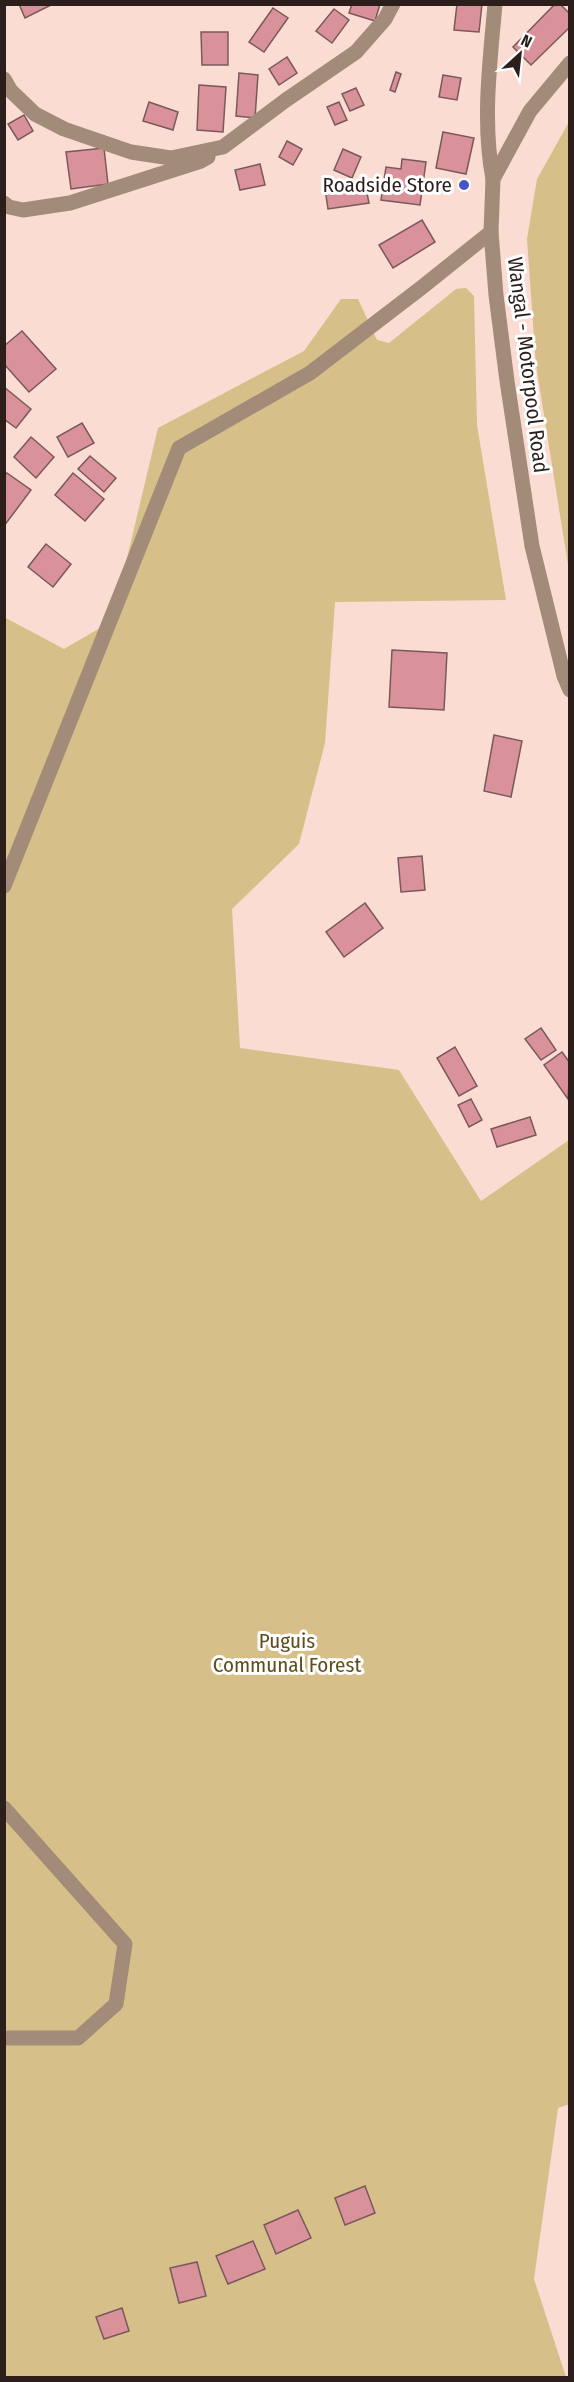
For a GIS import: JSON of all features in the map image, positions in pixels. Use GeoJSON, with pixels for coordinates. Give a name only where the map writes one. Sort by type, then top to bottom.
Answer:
{"type":"FeatureCollection","features":[{"type":"Feature","properties":{"kind":"street"},"geometry":{"type":"LineString","coordinates":[[4,202],[9,207],[23,210],[70,203],[201,161],[356,52],[385,19],[393,4]]}},
{"type":"Feature","properties":{"kind":"street"},"geometry":{"type":"LineString","coordinates":[[494,179],[488,152],[488,91],[495,4]]}},
{"type":"Feature","properties":{"kind":"street","name":"Wangal - Motorpool Road"},"geometry":{"type":"LineString","coordinates":[[570,63],[530,111],[494,179],[490,232],[507,381],[532,546],[564,676],[570,690]]}},
{"type":"Feature","properties":{"kind":"street"},"geometry":{"type":"LineString","coordinates":[[4,79],[10,90],[35,114],[64,129],[131,152],[171,158],[223,147]]}},
{"type":"Feature","properties":{"kind":"street"},"geometry":{"type":"LineString","coordinates":[[4,886],[179,448],[310,373],[490,232]]}},
{"type":"Feature","properties":{"kind":"street"},"geometry":{"type":"LineString","coordinates":[[4,1808],[125,1944],[116,2004],[78,2038],[4,2038]]}},
{"type":"Feature","properties":{"kind":"green space"},"geometry":{"type":"Polygon","coordinates":[[[569,122],[569,571],[536,365],[527,239],[537,179],[569,122]]]}},
{"type":"Feature","properties":{"kind":"green space","name":"Puguis Communal Forest"},"geometry":{"type":"Polygon","coordinates":[[[466,288],[474,296],[477,425],[506,600],[335,602],[325,743],[299,844],[232,909],[240,1048],[399,1070],[481,1201],[569,1140],[570,2104],[558,2108],[534,2279],[566,2377],[5,2377],[4,617],[64,649],[112,621],[158,428],[304,351],[341,299],[358,299],[377,340],[389,343],[456,289],[466,288]]]}},
{"type":"Feature","properties":{"kind":"building"},"geometry":{"type":"Polygon","coordinates":[[[19,4],[53,4],[25,18],[19,4]]]}},
{"type":"Feature","properties":{"kind":"building"},"geometry":{"type":"Polygon","coordinates":[[[352,4],[380,4],[375,21],[349,13],[352,4]]]}},
{"type":"Feature","properties":{"kind":"building"},"geometry":{"type":"Polygon","coordinates":[[[457,4],[482,4],[479,32],[454,30],[457,4]]]}},
{"type":"Feature","properties":{"kind":"building"},"geometry":{"type":"Polygon","coordinates":[[[555,4],[560,4],[570,14],[570,27],[531,65],[513,47],[555,4]]]}},
{"type":"Feature","properties":{"kind":"building"},"geometry":{"type":"Polygon","coordinates":[[[273,8],[288,18],[264,52],[249,42],[273,8]]]}},
{"type":"Feature","properties":{"kind":"building"},"geometry":{"type":"Polygon","coordinates":[[[334,9],[349,20],[332,43],[316,31],[334,9]]]}},
{"type":"Feature","properties":{"kind":"building"},"geometry":{"type":"Polygon","coordinates":[[[201,32],[228,32],[228,65],[202,65],[201,32]]]}},
{"type":"Feature","properties":{"kind":"building"},"geometry":{"type":"Polygon","coordinates":[[[287,57],[297,73],[279,85],[269,69],[287,57]]]}},
{"type":"Feature","properties":{"kind":"building"},"geometry":{"type":"Polygon","coordinates":[[[396,72],[401,74],[395,92],[390,90],[396,72]]]}},
{"type":"Feature","properties":{"kind":"building"},"geometry":{"type":"Polygon","coordinates":[[[239,73],[258,75],[255,118],[236,116],[239,73]]]}},
{"type":"Feature","properties":{"kind":"building"},"geometry":{"type":"Polygon","coordinates":[[[443,75],[461,78],[457,100],[439,97],[443,75]]]}},
{"type":"Feature","properties":{"kind":"building"},"geometry":{"type":"Polygon","coordinates":[[[199,85],[226,87],[223,132],[197,130],[199,85]]]}},
{"type":"Feature","properties":{"kind":"building"},"geometry":{"type":"Polygon","coordinates":[[[356,88],[364,105],[350,111],[342,94],[356,88]]]}},
{"type":"Feature","properties":{"kind":"building"},"geometry":{"type":"Polygon","coordinates":[[[149,102],[178,112],[173,130],[143,121],[149,102]]]}},
{"type":"Feature","properties":{"kind":"building"},"geometry":{"type":"Polygon","coordinates":[[[339,102],[347,120],[335,125],[327,107],[339,102]]]}},
{"type":"Feature","properties":{"kind":"building"},"geometry":{"type":"Polygon","coordinates":[[[24,115],[33,131],[18,140],[8,124],[24,115]]]}},
{"type":"Feature","properties":{"kind":"building"},"geometry":{"type":"Polygon","coordinates":[[[443,132],[474,138],[466,174],[436,168],[443,132]]]}},
{"type":"Feature","properties":{"kind":"building"},"geometry":{"type":"Polygon","coordinates":[[[287,141],[302,149],[293,165],[279,157],[287,141]]]}},
{"type":"Feature","properties":{"kind":"building"},"geometry":{"type":"Polygon","coordinates":[[[104,148],[108,184],[71,189],[66,152],[104,148]]]}},
{"type":"Feature","properties":{"kind":"building"},"geometry":{"type":"Polygon","coordinates":[[[343,149],[361,157],[352,178],[334,170],[343,149]]]}},
{"type":"Feature","properties":{"kind":"building"},"geometry":{"type":"Polygon","coordinates":[[[402,159],[426,162],[420,205],[381,200],[386,167],[401,169],[402,159]]]}},
{"type":"Feature","properties":{"kind":"building"},"geometry":{"type":"Polygon","coordinates":[[[260,164],[265,185],[240,190],[235,170],[260,164]]]}},
{"type":"Feature","properties":{"kind":"building"},"geometry":{"type":"Polygon","coordinates":[[[365,183],[369,203],[328,209],[325,189],[365,183]]]}},
{"type":"Feature","properties":{"kind":"building"},"geometry":{"type":"Polygon","coordinates":[[[422,220],[435,242],[393,268],[379,245],[422,220]]]}},
{"type":"Feature","properties":{"kind":"building"},"geometry":{"type":"Polygon","coordinates":[[[22,331],[56,369],[29,392],[4,364],[4,346],[22,331]]]}},
{"type":"Feature","properties":{"kind":"building"},"geometry":{"type":"Polygon","coordinates":[[[4,387],[31,409],[16,428],[4,419],[4,387]]]}},
{"type":"Feature","properties":{"kind":"building"},"geometry":{"type":"Polygon","coordinates":[[[82,423],[94,443],[68,457],[57,437],[82,423]]]}},
{"type":"Feature","properties":{"kind":"building"},"geometry":{"type":"Polygon","coordinates":[[[31,437],[54,457],[36,478],[14,457],[31,437]]]}},
{"type":"Feature","properties":{"kind":"building"},"geometry":{"type":"Polygon","coordinates":[[[90,456],[116,478],[104,492],[78,469],[90,456]]]}},
{"type":"Feature","properties":{"kind":"building"},"geometry":{"type":"Polygon","coordinates":[[[7,473],[31,490],[4,526],[4,476],[7,473]]]}},
{"type":"Feature","properties":{"kind":"building"},"geometry":{"type":"Polygon","coordinates":[[[73,473],[104,499],[85,521],[55,495],[73,473]]]}},
{"type":"Feature","properties":{"kind":"building"},"geometry":{"type":"Polygon","coordinates":[[[46,544],[71,564],[53,587],[28,567],[46,544]]]}},
{"type":"Feature","properties":{"kind":"building"},"geometry":{"type":"Polygon","coordinates":[[[392,650],[447,653],[444,710],[389,707],[392,650]]]}},
{"type":"Feature","properties":{"kind":"building"},"geometry":{"type":"Polygon","coordinates":[[[494,735],[522,741],[511,797],[484,791],[494,735]]]}},
{"type":"Feature","properties":{"kind":"building"},"geometry":{"type":"Polygon","coordinates":[[[422,856],[425,890],[401,892],[398,858],[422,856]]]}},
{"type":"Feature","properties":{"kind":"building"},"geometry":{"type":"Polygon","coordinates":[[[365,903],[383,928],[344,957],[326,932],[365,903]]]}},
{"type":"Feature","properties":{"kind":"building"},"geometry":{"type":"Polygon","coordinates":[[[541,1028],[556,1050],[541,1060],[525,1039],[541,1028]]]}},
{"type":"Feature","properties":{"kind":"building"},"geometry":{"type":"Polygon","coordinates":[[[455,1047],[477,1086],[459,1096],[437,1058],[455,1047]]]}},
{"type":"Feature","properties":{"kind":"building"},"geometry":{"type":"Polygon","coordinates":[[[562,1052],[570,1063],[568,1099],[544,1065],[562,1052]]]}},
{"type":"Feature","properties":{"kind":"building"},"geometry":{"type":"Polygon","coordinates":[[[471,1099],[482,1120],[469,1127],[458,1105],[471,1099]]]}},
{"type":"Feature","properties":{"kind":"building"},"geometry":{"type":"Polygon","coordinates":[[[530,1117],[536,1135],[497,1147],[491,1129],[530,1117]]]}},
{"type":"Feature","properties":{"kind":"building"},"geometry":{"type":"Polygon","coordinates":[[[365,2186],[375,2213],[345,2225],[335,2198],[365,2186]]]}},
{"type":"Feature","properties":{"kind":"building"},"geometry":{"type":"Polygon","coordinates":[[[298,2210],[311,2238],[276,2254],[264,2225],[298,2210]]]}},
{"type":"Feature","properties":{"kind":"building"},"geometry":{"type":"Polygon","coordinates":[[[253,2241],[265,2269],[228,2284],[216,2256],[253,2241]]]}},
{"type":"Feature","properties":{"kind":"building"},"geometry":{"type":"Polygon","coordinates":[[[197,2262],[206,2296],[179,2303],[170,2268],[197,2262]]]}},
{"type":"Feature","properties":{"kind":"building"},"geometry":{"type":"Polygon","coordinates":[[[122,2308],[129,2331],[104,2339],[96,2317],[122,2308]]]}},
{"type":"Feature","properties":{"kind":"place","name":"Roadside Store"},"geometry":{"type":"Point","coordinates":[464,185]}}]}
